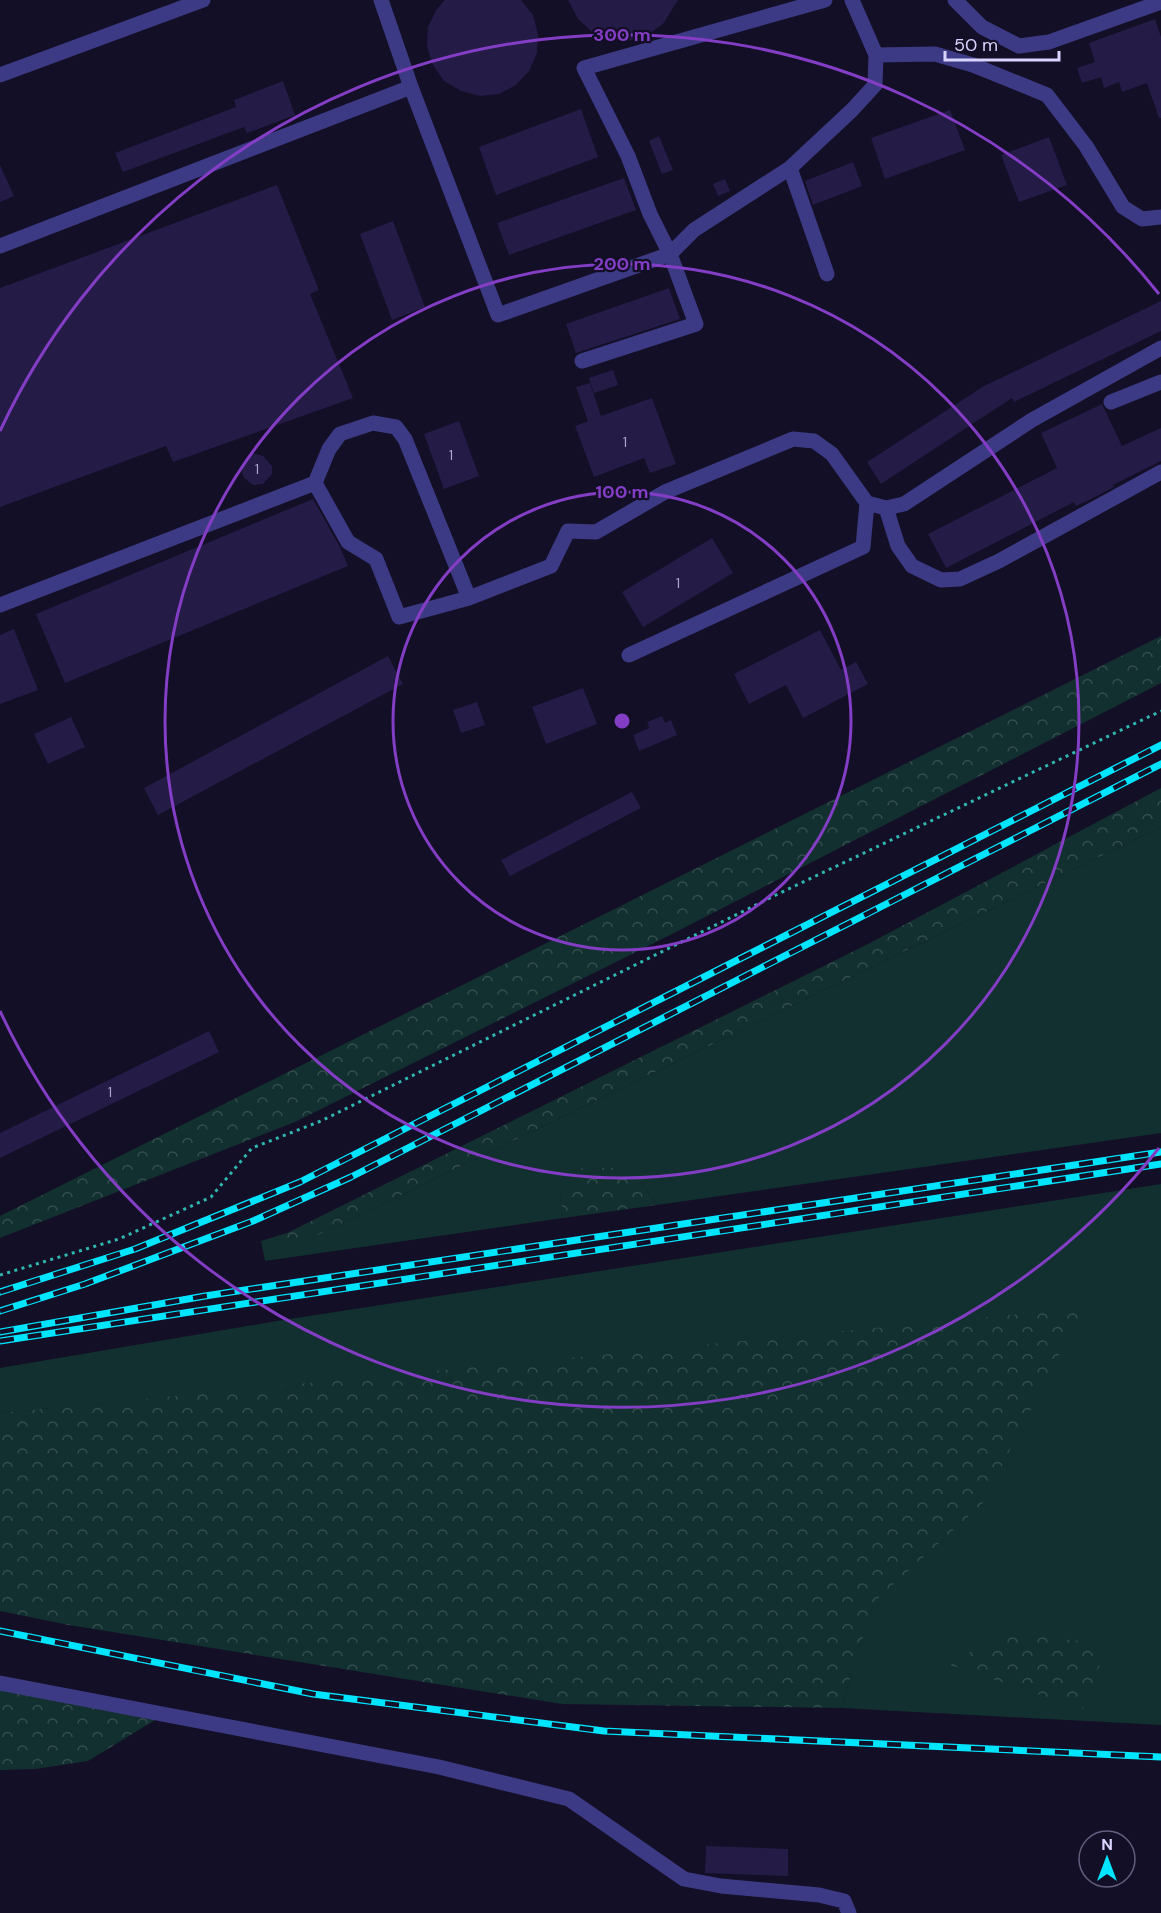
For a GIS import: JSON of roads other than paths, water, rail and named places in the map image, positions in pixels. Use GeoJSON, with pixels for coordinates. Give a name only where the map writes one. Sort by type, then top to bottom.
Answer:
{"type":"FeatureCollection","features":[{"type":"Feature","properties":{"kind":"lane"},"geometry":{"type":"LineString","coordinates":[[0,75],[203,0]]}},
{"type":"Feature","properties":{"kind":"lane"},"geometry":{"type":"LineString","coordinates":[[381,0],[411,87],[498,315],[670,254],[694,230],[790,168],[852,110],[874,85],[876,55],[852,0]]}},
{"type":"Feature","properties":{"kind":"lane"},"geometry":{"type":"LineString","coordinates":[[582,361],[696,324],[670,254],[650,214],[628,156],[584,68],[825,0]]}},
{"type":"Feature","properties":{"kind":"lane"},"geometry":{"type":"LineString","coordinates":[[956,0],[982,27],[1019,46],[1049,42],[1161,2]]}},
{"type":"Feature","properties":{"kind":"lane"},"geometry":{"type":"LineString","coordinates":[[876,55],[934,54],[973,65],[1047,95],[1086,146],[1123,207],[1142,219],[1161,217]]}},
{"type":"Feature","properties":{"kind":"lane"},"geometry":{"type":"LineString","coordinates":[[0,246],[411,87]]}},
{"type":"Feature","properties":{"kind":"lane"},"geometry":{"type":"LineString","coordinates":[[790,168],[827,274]]}},
{"type":"Feature","properties":{"kind":"lane"},"geometry":{"type":"LineString","coordinates":[[315,483],[348,542],[376,559],[399,617],[469,598],[551,566],[568,531],[596,532],[665,492],[793,439],[814,441],[832,454],[867,503],[886,508],[904,504],[1032,420],[1161,348]]}},
{"type":"Feature","properties":{"kind":"lane"},"geometry":{"type":"LineString","coordinates":[[1111,402],[1161,382]]}},
{"type":"Feature","properties":{"kind":"lane"},"geometry":{"type":"LineString","coordinates":[[0,605],[315,483],[329,449],[340,434],[373,423],[396,426],[405,439],[469,598]]}},
{"type":"Feature","properties":{"kind":"lane"},"geometry":{"type":"LineString","coordinates":[[886,508],[898,546],[912,566],[941,580],[960,579],[999,561],[1161,472]]}},
{"type":"Feature","properties":{"kind":"lane"},"geometry":{"type":"LineString","coordinates":[[628,655],[863,548],[867,503]]}},
{"type":"Feature","properties":{"kind":"lane"},"geometry":{"type":"LineString","coordinates":[[0,1683],[439,1767],[569,1799],[684,1879],[721,1886],[819,1895],[844,1901],[849,1913]]}},
{"type":"Feature","properties":{"kind":"railway"},"geometry":{"type":"LineString","coordinates":[[0,1292],[135,1249],[300,1182],[1161,745]]}},
{"type":"Feature","properties":{"kind":"railway"},"geometry":{"type":"LineString","coordinates":[[0,1311],[85,1284],[253,1221],[351,1177],[1161,764]]}},
{"type":"Feature","properties":{"kind":"railway"},"geometry":{"type":"LineString","coordinates":[[0,1332],[205,1296],[1161,1152]]}},
{"type":"Feature","properties":{"kind":"railway"},"geometry":{"type":"LineString","coordinates":[[0,1341],[1161,1164]]}},
{"type":"Feature","properties":{"kind":"railway"},"geometry":{"type":"LineString","coordinates":[[0,1631],[313,1694],[604,1731],[1161,1757]]}}]}
